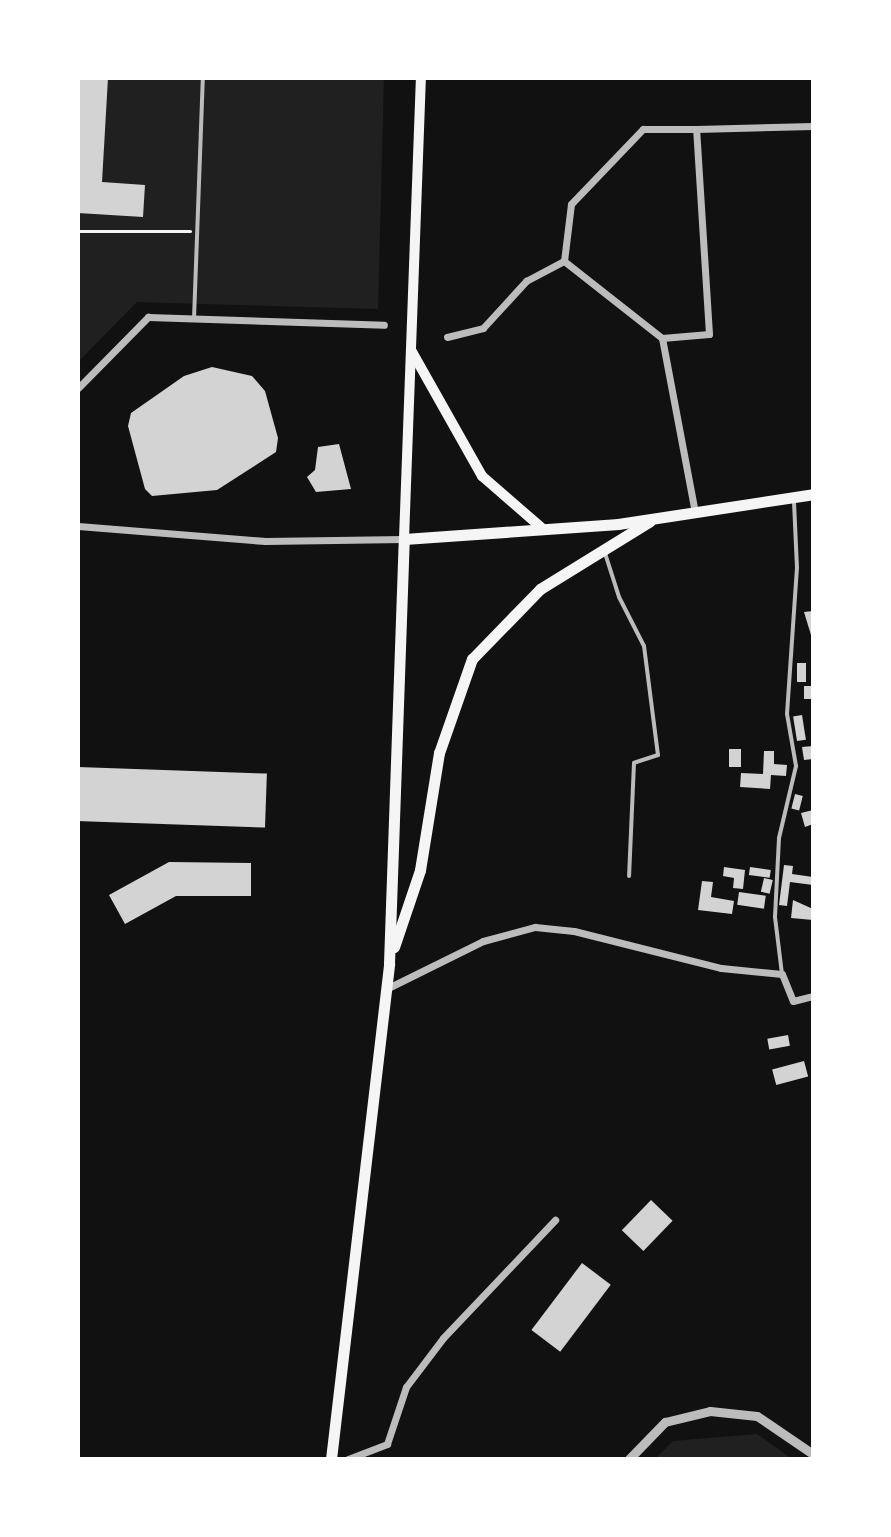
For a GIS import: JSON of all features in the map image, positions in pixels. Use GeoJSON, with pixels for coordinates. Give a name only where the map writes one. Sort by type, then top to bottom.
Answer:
{"type":"FeatureCollection","features":[{"type":"Feature","properties":{"kind":"main road"},"geometry":{"type":"LineString","coordinates":[[331,1459],[389,963],[421,78]]}},
{"type":"Feature","properties":{"kind":"main road"},"geometry":{"type":"LineString","coordinates":[[411,349],[482,476],[543,529]]}},
{"type":"Feature","properties":{"kind":"main road"},"geometry":{"type":"LineString","coordinates":[[404,539],[657,518],[813,494]]}},
{"type":"Feature","properties":{"kind":"main road"},"geometry":{"type":"LineString","coordinates":[[389,963],[420,870],[439,753],[472,659],[540,589],[657,518]]}},
{"type":"Feature","properties":{"kind":"street"},"geometry":{"type":"LineString","coordinates":[[564,261],[571,204],[643,129],[813,126]]}},
{"type":"Feature","properties":{"kind":"street"},"geometry":{"type":"LineString","coordinates":[[662,338],[709,334],[696,129]]}},
{"type":"Feature","properties":{"kind":"street"},"geometry":{"type":"LineString","coordinates":[[447,337],[483,328],[526,281],[564,261]]}},
{"type":"Feature","properties":{"kind":"street"},"geometry":{"type":"LineString","coordinates":[[564,261],[662,338],[695,512]]}},
{"type":"Feature","properties":{"kind":"street"},"geometry":{"type":"LineString","coordinates":[[78,388],[148,317],[384,325]]}},
{"type":"Feature","properties":{"kind":"street"},"geometry":{"type":"LineString","coordinates":[[78,526],[265,541],[404,539]]}},
{"type":"Feature","properties":{"kind":"street"},"geometry":{"type":"LineString","coordinates":[[386,989],[483,941],[535,927],[574,931],[721,968],[782,974],[793,1001],[813,996]]}},
{"type":"Feature","properties":{"kind":"street"},"geometry":{"type":"LineString","coordinates":[[348,1459],[387,1444],[406,1387],[443,1338],[555,1220]]}},
{"type":"Feature","properties":{"kind":"street"},"geometry":{"type":"LineString","coordinates":[[629,1459],[665,1422],[710,1411],[757,1416],[777,1425],[813,1454]]}},
{"type":"Feature","properties":{"kind":"lane"},"geometry":{"type":"LineString","coordinates":[[194,319],[203,78]]}},
{"type":"Feature","properties":{"kind":"lane"},"geometry":{"type":"LineString","coordinates":[[782,974],[775,917],[779,838],[796,766],[787,714],[797,568],[794,497]]}},
{"type":"Feature","properties":{"kind":"lane"},"geometry":{"type":"LineString","coordinates":[[603,548],[619,597],[644,646],[658,755],[634,763],[629,876]]}},
{"type":"Feature","properties":{"kind":"path"},"geometry":{"type":"LineString","coordinates":[[78,231],[197,231]]}},
{"type":"Feature","properties":{"kind":"shaded area"},"geometry":{"type":"Polygon","coordinates":[[[78,78],[384,78],[378,309],[137,302],[78,362],[78,78]]]}},
{"type":"Feature","properties":{"kind":"shaded area"},"geometry":{"type":"Polygon","coordinates":[[[757,1434],[792,1459],[655,1459],[673,1441],[757,1434]]]}},
{"type":"Feature","properties":{"kind":"building"},"geometry":{"type":"Polygon","coordinates":[[[78,78],[108,78],[102,182],[145,185],[143,217],[78,213],[78,78]]]}},
{"type":"Feature","properties":{"kind":"building"},"geometry":{"type":"Polygon","coordinates":[[[212,367],[252,376],[265,391],[278,438],[276,452],[217,490],[152,496],[145,489],[128,426],[131,413],[184,376],[212,367]]]}},
{"type":"Feature","properties":{"kind":"building"},"geometry":{"type":"Polygon","coordinates":[[[339,444],[351,489],[316,492],[307,477],[315,470],[318,447],[339,444]]]}},
{"type":"Feature","properties":{"kind":"building"},"geometry":{"type":"Polygon","coordinates":[[[813,611],[813,634],[811,635],[804,612],[813,611]]]}},
{"type":"Feature","properties":{"kind":"building"},"geometry":{"type":"Polygon","coordinates":[[[797,663],[806,663],[806,682],[797,682],[797,663]]]}},
{"type":"Feature","properties":{"kind":"building"},"geometry":{"type":"Polygon","coordinates":[[[804,686],[813,686],[813,699],[804,699],[804,686]]]}},
{"type":"Feature","properties":{"kind":"building"},"geometry":{"type":"Polygon","coordinates":[[[802,715],[806,740],[797,741],[793,716],[802,715]]]}},
{"type":"Feature","properties":{"kind":"building"},"geometry":{"type":"Polygon","coordinates":[[[813,746],[813,759],[804,760],[802,747],[813,746]]]}},
{"type":"Feature","properties":{"kind":"building"},"geometry":{"type":"Polygon","coordinates":[[[729,749],[741,749],[741,767],[729,767],[729,749]]]}},
{"type":"Feature","properties":{"kind":"building"},"geometry":{"type":"Polygon","coordinates":[[[764,751],[774,751],[774,764],[787,765],[786,776],[771,775],[770,789],[740,787],[741,773],[763,774],[764,751]]]}},
{"type":"Feature","properties":{"kind":"building"},"geometry":{"type":"Polygon","coordinates":[[[78,767],[267,774],[265,828],[78,821],[78,767]]]}},
{"type":"Feature","properties":{"kind":"building"},"geometry":{"type":"Polygon","coordinates":[[[795,794],[803,796],[799,810],[791,809],[795,794]]]}},
{"type":"Feature","properties":{"kind":"building"},"geometry":{"type":"Polygon","coordinates":[[[813,810],[813,824],[805,827],[801,813],[813,810]]]}},
{"type":"Feature","properties":{"kind":"building"},"geometry":{"type":"Polygon","coordinates":[[[169,862],[251,863],[251,896],[176,896],[125,924],[109,895],[169,862]]]}},
{"type":"Feature","properties":{"kind":"building"},"geometry":{"type":"Polygon","coordinates":[[[784,865],[793,866],[792,874],[813,877],[813,885],[790,882],[787,906],[779,905],[784,865]]]}},
{"type":"Feature","properties":{"kind":"building"},"geometry":{"type":"Polygon","coordinates":[[[724,867],[745,870],[743,889],[733,888],[734,878],[723,876],[724,867]]]}},
{"type":"Feature","properties":{"kind":"building"},"geometry":{"type":"Polygon","coordinates":[[[750,867],[771,870],[770,878],[749,875],[750,867]]]}},
{"type":"Feature","properties":{"kind":"building"},"geometry":{"type":"Polygon","coordinates":[[[764,878],[773,880],[770,894],[761,892],[764,878]]]}},
{"type":"Feature","properties":{"kind":"building"},"geometry":{"type":"Polygon","coordinates":[[[702,881],[713,882],[711,897],[734,901],[732,914],[698,910],[702,881]]]}},
{"type":"Feature","properties":{"kind":"building"},"geometry":{"type":"Polygon","coordinates":[[[739,892],[766,896],[764,909],[737,905],[739,892]]]}},
{"type":"Feature","properties":{"kind":"building"},"geometry":{"type":"Polygon","coordinates":[[[793,900],[813,909],[813,920],[791,918],[793,900]]]}},
{"type":"Feature","properties":{"kind":"building"},"geometry":{"type":"Polygon","coordinates":[[[788,1035],[790,1046],[769,1049],[767,1039],[788,1035]]]}},
{"type":"Feature","properties":{"kind":"building"},"geometry":{"type":"Polygon","coordinates":[[[804,1061],[808,1076],[776,1085],[772,1070],[804,1061]]]}},
{"type":"Feature","properties":{"kind":"building"},"geometry":{"type":"Polygon","coordinates":[[[651,1200],[673,1221],[643,1251],[622,1230],[651,1200]]]}},
{"type":"Feature","properties":{"kind":"building"},"geometry":{"type":"Polygon","coordinates":[[[582,1263],[611,1285],[560,1352],[531,1330],[582,1263]]]}}]}
